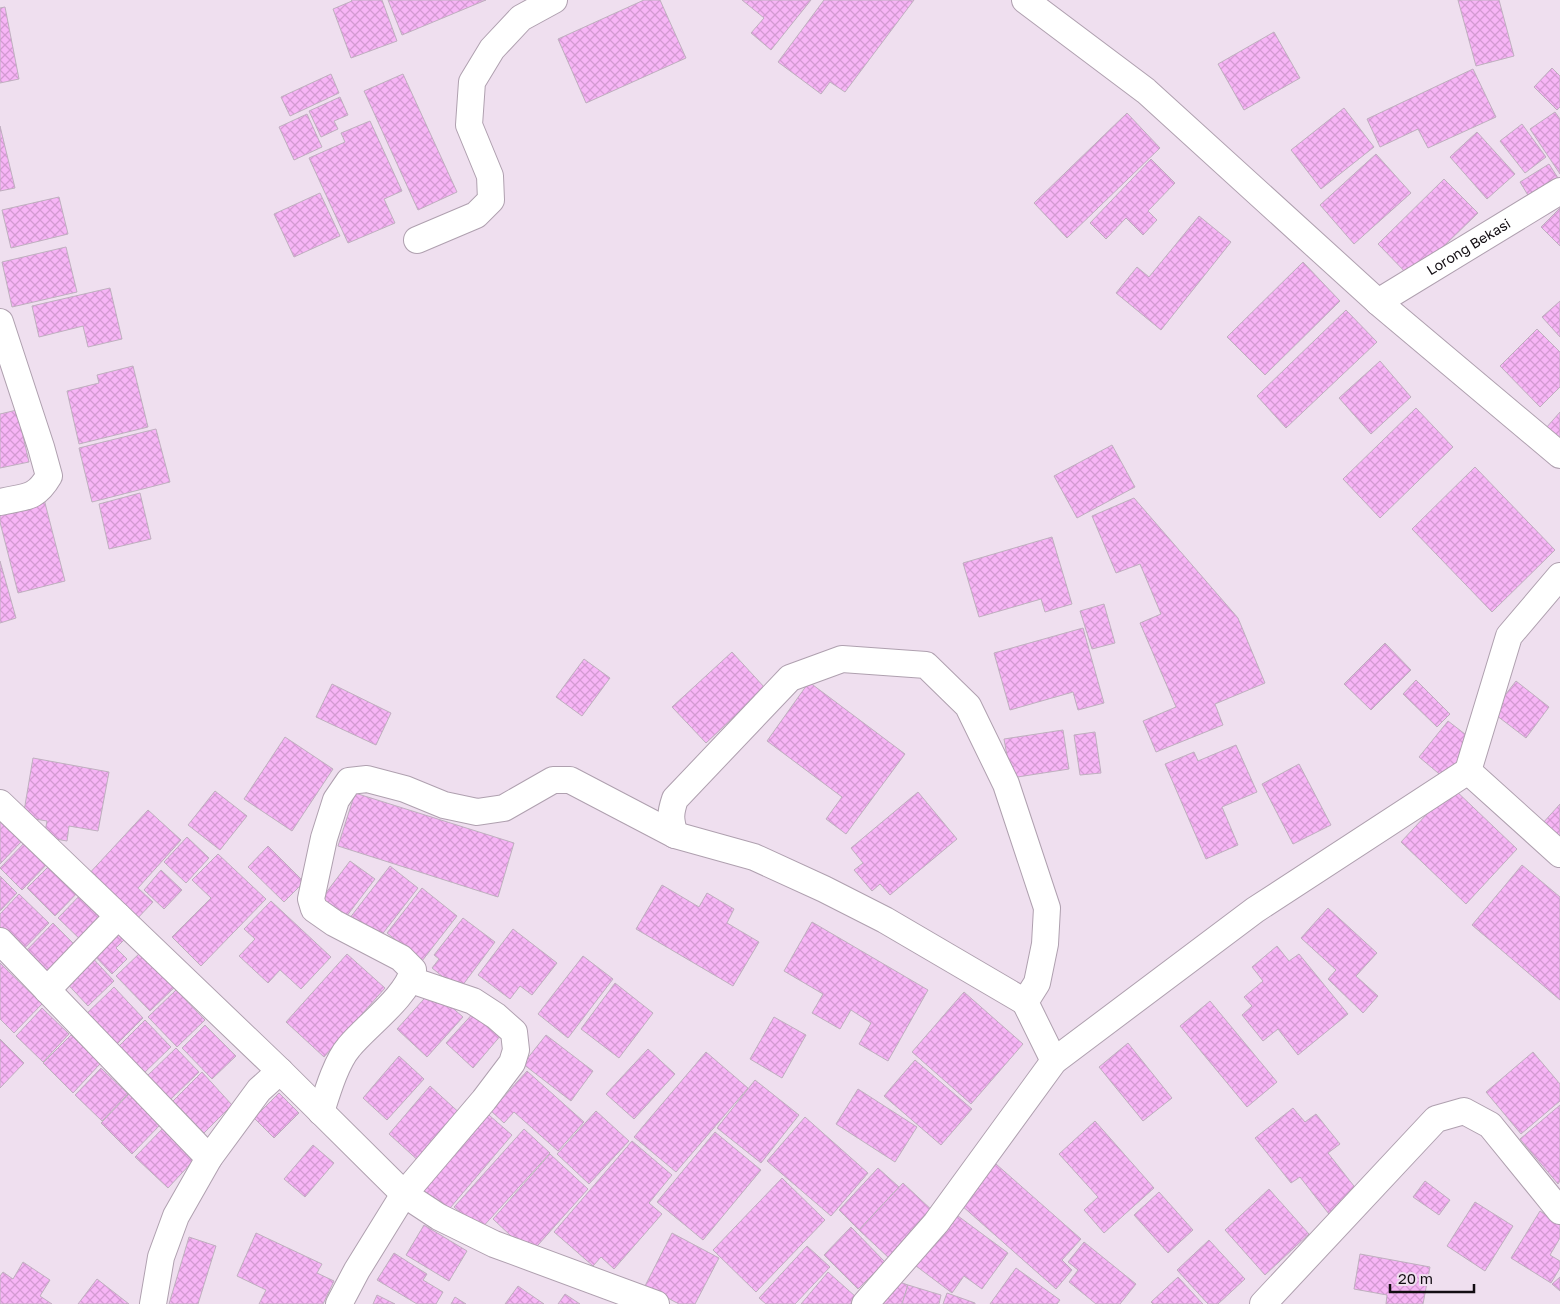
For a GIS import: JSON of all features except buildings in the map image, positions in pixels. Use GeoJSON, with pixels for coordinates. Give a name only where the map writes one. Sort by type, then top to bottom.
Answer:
{"type":"FeatureCollection","features":[{"type":"Feature","properties":{"kind":"street"},"geometry":{"type":"LineString","coordinates":[[417,240],[476,215],[491,200],[490,176],[469,125],[472,82],[492,49],[521,18],[554,0]]}},
{"type":"Feature","properties":{"kind":"street"},"geometry":{"type":"LineString","coordinates":[[1025,0],[1146,92],[1378,302],[1560,455]]}},
{"type":"Feature","properties":{"kind":"street","name":"Lorong Bekasi"},"geometry":{"type":"LineString","coordinates":[[1378,302],[1560,191]]}},
{"type":"Feature","properties":{"kind":"street"},"geometry":{"type":"LineString","coordinates":[[0,322],[49,476],[36,494],[0,502]]}},
{"type":"Feature","properties":{"kind":"street"},"geometry":{"type":"LineString","coordinates":[[865,1304],[936,1223],[1054,1061],[1255,910],[1468,770],[1509,636],[1560,576]]}},
{"type":"Feature","properties":{"kind":"street"},"geometry":{"type":"LineString","coordinates":[[675,835],[670,819],[675,799],[790,678],[842,659],[926,666],[968,706],[1006,784],[1047,908],[1045,944],[1037,983],[1025,1002]]}},
{"type":"Feature","properties":{"kind":"street"},"geometry":{"type":"LineString","coordinates":[[1468,770],[1560,854]]}},
{"type":"Feature","properties":{"kind":"street"},"geometry":{"type":"LineString","coordinates":[[321,1112],[334,1076],[347,1048],[411,980],[413,970],[401,958],[334,923],[314,910],[312,905],[311,899],[324,838],[336,800],[349,781],[367,779],[405,789],[444,805],[477,812],[504,808],[553,780],[570,780],[675,835],[754,856],[885,920],[1025,1002],[1054,1061]]}},
{"type":"Feature","properties":{"kind":"street"},"geometry":{"type":"LineString","coordinates":[[0,803],[280,1071],[404,1194],[439,1217],[494,1244],[656,1304]]}},
{"type":"Feature","properties":{"kind":"street"},"geometry":{"type":"LineString","coordinates":[[47,990],[118,916]]}},
{"type":"Feature","properties":{"kind":"street"},"geometry":{"type":"LineString","coordinates":[[0,941],[209,1158]]}},
{"type":"Feature","properties":{"kind":"street"},"geometry":{"type":"LineString","coordinates":[[339,1304],[357,1270],[404,1194],[484,1100],[512,1063],[516,1050],[514,1032],[496,1016],[473,1001],[411,980]]}},
{"type":"Feature","properties":{"kind":"street"},"geometry":{"type":"LineString","coordinates":[[152,1304],[161,1257],[176,1216],[209,1158],[259,1090],[280,1071]]}},
{"type":"Feature","properties":{"kind":"street"},"geometry":{"type":"LineString","coordinates":[[1263,1304],[1436,1119],[1464,1111],[1490,1125],[1560,1212]]}}]}
